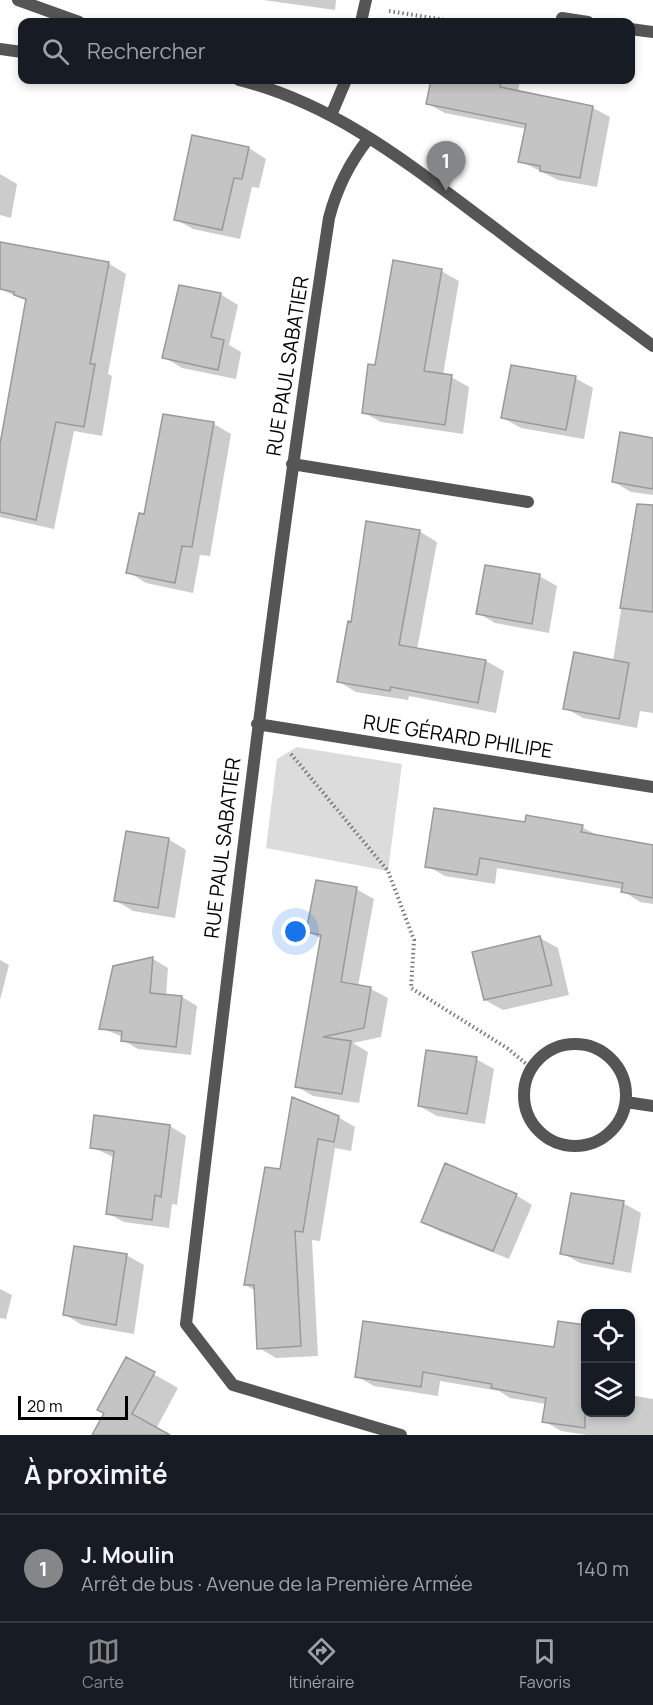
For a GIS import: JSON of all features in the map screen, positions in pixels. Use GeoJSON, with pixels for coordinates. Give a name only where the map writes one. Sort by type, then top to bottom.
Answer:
{"type":"FeatureCollection","features":[{"type":"Feature","properties":{"kind":"street"},"geometry":{"type":"LineString","coordinates":[[18,0],[68,18]]}},
{"type":"Feature","properties":{"kind":"street"},"geometry":{"type":"LineString","coordinates":[[635,30],[653,32]]}},
{"type":"Feature","properties":{"kind":"street"},"geometry":{"type":"LineString","coordinates":[[0,49],[18,51]]}},
{"type":"Feature","properties":{"kind":"street"},"geometry":{"type":"LineString","coordinates":[[256,84],[277,89],[332,113],[446,191],[653,346]]}},
{"type":"Feature","properties":{"kind":"street"},"geometry":{"type":"LineString","coordinates":[[332,113],[344,84]]}},
{"type":"Feature","properties":{"kind":"street","name":"RUE PAUL SABATIER"},"geometry":{"type":"LineString","coordinates":[[369,138],[353,158],[336,190],[329,218],[292,464],[257,724],[186,1324],[233,1385],[401,1435]]}},
{"type":"Feature","properties":{"kind":"street"},"geometry":{"type":"LineString","coordinates":[[292,464],[528,502]]}},
{"type":"Feature","properties":{"kind":"street","name":"RUE GÉRARD PHILIPE"},"geometry":{"type":"LineString","coordinates":[[257,724],[653,787]]}},
{"type":"Feature","properties":{"kind":"street"},"geometry":{"type":"LineString","coordinates":[[562,1044],[583,1044],[602,1050],[616,1064],[625,1082],[626,1102],[619,1121],[605,1136],[587,1145],[567,1145],[548,1139],[533,1125],[524,1106],[524,1086],[531,1067],[544,1053],[562,1044]]}},
{"type":"Feature","properties":{"kind":"street"},"geometry":{"type":"LineString","coordinates":[[626,1102],[653,1106]]}},
{"type":"Feature","properties":{"kind":"path"},"geometry":{"type":"LineString","coordinates":[[365,4],[437,18]]}},
{"type":"Feature","properties":{"kind":"path"},"geometry":{"type":"LineString","coordinates":[[289,752],[388,871],[414,940],[411,988],[507,1048],[531,1067]]}},
{"type":"Feature","properties":{"kind":"shaded area"},"geometry":{"type":"Polygon","coordinates":[[[297,747],[402,764],[388,871],[266,848],[277,759],[297,747]]]}},
{"type":"Feature","properties":{"kind":"building"},"geometry":{"type":"Polygon","coordinates":[[[430,84],[500,84],[500,87],[593,106],[580,178],[540,171],[540,166],[518,162],[526,124],[426,104],[430,84]]]}},
{"type":"Feature","properties":{"kind":"building"},"geometry":{"type":"Polygon","coordinates":[[[192,135],[249,147],[242,179],[234,178],[222,230],[174,220],[192,135]]]}},
{"type":"Feature","properties":{"kind":"building"},"geometry":{"type":"Polygon","coordinates":[[[0,242],[109,262],[90,364],[95,364],[84,427],[56,422],[36,520],[0,512],[0,444],[26,299],[14,295],[14,292],[0,289],[0,242]]]}},
{"type":"Feature","properties":{"kind":"building"},"geometry":{"type":"Polygon","coordinates":[[[393,260],[442,269],[424,371],[452,375],[445,425],[362,413],[368,364],[375,365],[393,260]]]}},
{"type":"Feature","properties":{"kind":"building"},"geometry":{"type":"Polygon","coordinates":[[[179,285],[221,293],[211,337],[224,340],[218,370],[162,358],[179,285]]]}},
{"type":"Feature","properties":{"kind":"building"},"geometry":{"type":"Polygon","coordinates":[[[511,365],[576,376],[566,430],[501,418],[511,365]]]}},
{"type":"Feature","properties":{"kind":"building"},"geometry":{"type":"Polygon","coordinates":[[[163,414],[214,422],[192,547],[182,546],[175,583],[126,573],[139,513],[144,514],[163,414]]]}},
{"type":"Feature","properties":{"kind":"building"},"geometry":{"type":"Polygon","coordinates":[[[620,432],[653,438],[653,489],[612,482],[620,432]]]}},
{"type":"Feature","properties":{"kind":"building"},"geometry":{"type":"Polygon","coordinates":[[[637,504],[653,505],[653,612],[620,608],[637,504]]]}},
{"type":"Feature","properties":{"kind":"building"},"geometry":{"type":"Polygon","coordinates":[[[366,521],[420,530],[399,645],[486,660],[478,703],[391,687],[390,691],[337,682],[348,621],[351,622],[366,521]]]}},
{"type":"Feature","properties":{"kind":"building"},"geometry":{"type":"Polygon","coordinates":[[[485,565],[540,574],[532,624],[476,614],[485,565]]]}},
{"type":"Feature","properties":{"kind":"building"},"geometry":{"type":"Polygon","coordinates":[[[574,652],[629,663],[619,719],[563,709],[574,652]]]}},
{"type":"Feature","properties":{"kind":"building"},"geometry":{"type":"Polygon","coordinates":[[[434,808],[525,822],[526,815],[583,825],[581,832],[653,845],[653,898],[621,892],[623,883],[480,858],[477,875],[425,867],[434,808]]]}},
{"type":"Feature","properties":{"kind":"building"},"geometry":{"type":"Polygon","coordinates":[[[126,831],[169,838],[158,908],[114,901],[126,831]]]}},
{"type":"Feature","properties":{"kind":"building"},"geometry":{"type":"Polygon","coordinates":[[[316,880],[357,887],[341,982],[371,987],[364,1028],[323,1037],[351,1041],[342,1094],[295,1087],[321,935],[306,932],[316,880]]]}},
{"type":"Feature","properties":{"kind":"building"},"geometry":{"type":"Polygon","coordinates":[[[540,936],[552,985],[484,1000],[472,952],[540,936]]]}},
{"type":"Feature","properties":{"kind":"building"},"geometry":{"type":"Polygon","coordinates":[[[153,957],[150,993],[182,996],[176,1047],[121,1041],[122,1031],[99,1029],[113,966],[153,957]]]}},
{"type":"Feature","properties":{"kind":"building"},"geometry":{"type":"Polygon","coordinates":[[[426,1050],[477,1057],[467,1114],[418,1106],[426,1050]]]}},
{"type":"Feature","properties":{"kind":"building"},"geometry":{"type":"Polygon","coordinates":[[[292,1097],[339,1116],[334,1142],[318,1139],[303,1232],[295,1231],[301,1346],[257,1349],[254,1285],[244,1285],[265,1167],[280,1169],[292,1097]]]}},
{"type":"Feature","properties":{"kind":"building"},"geometry":{"type":"Polygon","coordinates":[[[94,1115],[170,1125],[161,1197],[155,1195],[152,1220],[106,1214],[114,1151],[90,1148],[94,1115]]]}},
{"type":"Feature","properties":{"kind":"building"},"geometry":{"type":"Polygon","coordinates":[[[445,1163],[517,1194],[493,1251],[421,1222],[445,1163]]]}},
{"type":"Feature","properties":{"kind":"building"},"geometry":{"type":"Polygon","coordinates":[[[571,1193],[624,1201],[613,1264],[560,1254],[571,1193]]]}},
{"type":"Feature","properties":{"kind":"building"},"geometry":{"type":"Polygon","coordinates":[[[74,1246],[127,1254],[116,1325],[63,1315],[74,1246]]]}},
{"type":"Feature","properties":{"kind":"building"},"geometry":{"type":"Polygon","coordinates":[[[363,1321],[554,1347],[558,1321],[581,1324],[581,1417],[585,1417],[585,1428],[542,1422],[546,1398],[491,1388],[492,1384],[423,1372],[421,1387],[355,1377],[363,1321]]]}},
{"type":"Feature","properties":{"kind":"building"},"geometry":{"type":"Polygon","coordinates":[[[126,1357],[155,1372],[132,1414],[170,1435],[92,1435],[104,1413],[97,1410],[126,1357]]]}},
{"type":"Feature","properties":{"kind":"place","name":"J. Moulin"},"geometry":{"type":"Point","coordinates":[446,191]}}]}
